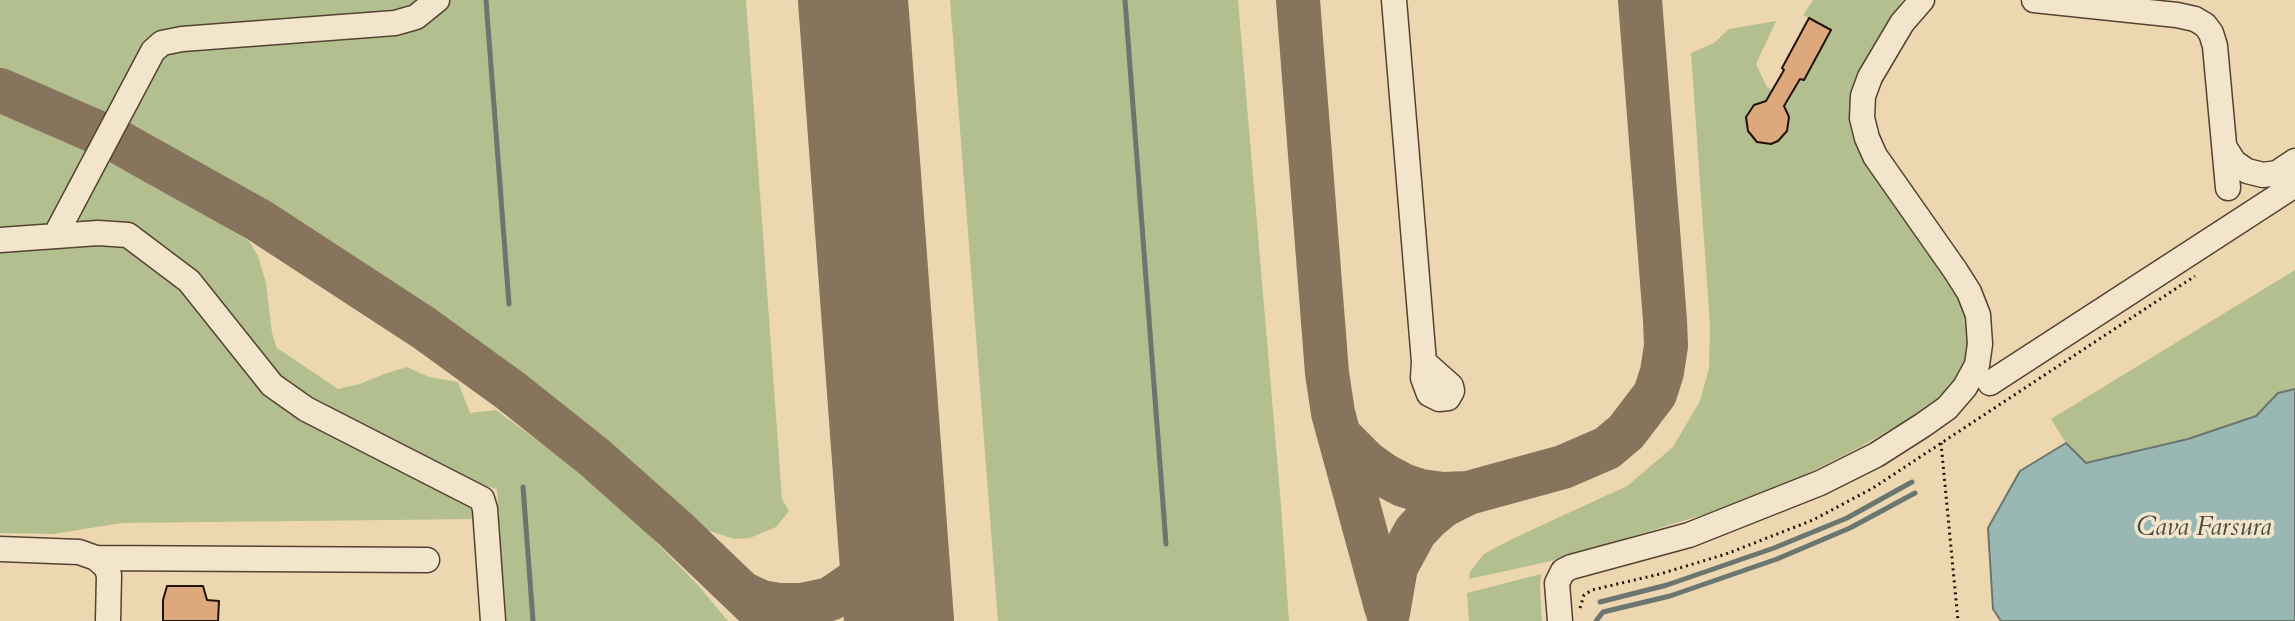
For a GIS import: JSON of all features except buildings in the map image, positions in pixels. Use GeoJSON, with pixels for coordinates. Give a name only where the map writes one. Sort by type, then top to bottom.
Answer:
{"type":"FeatureCollection","features":[{"type":"Feature","properties":{"kind":"street"},"geometry":{"type":"LineString","coordinates":[[55,236],[153,51],[162,43],[395,23],[416,17],[437,0]]}},
{"type":"Feature","properties":{"kind":"street"},"geometry":{"type":"LineString","coordinates":[[1394,0],[1424,362]]}},
{"type":"Feature","properties":{"kind":"street"},"geometry":{"type":"LineString","coordinates":[[1560,621],[1557,583],[1563,571],[1689,535],[1820,483],[1876,455],[1923,425],[1947,408],[1965,387],[1977,365],[1980,344],[1978,315],[1969,292],[1955,270],[1875,156],[1862,118],[1863,96],[1870,77],[1906,12],[1922,0]]}},
{"type":"Feature","properties":{"kind":"street"},"geometry":{"type":"LineString","coordinates":[[2034,0],[2177,15],[2205,25],[2215,46],[2228,188]]}},
{"type":"Feature","properties":{"kind":"street"},"geometry":{"type":"LineString","coordinates":[[2225,148],[2234,162],[2247,171],[2263,175],[2277,173],[2295,161]]}},
{"type":"Feature","properties":{"kind":"street"},"geometry":{"type":"LineString","coordinates":[[1990,383],[2295,185]]}},
{"type":"Feature","properties":{"kind":"street"},"geometry":{"type":"LineString","coordinates":[[0,240],[98,233],[128,235],[189,281],[272,385],[306,409],[482,499],[493,621]]}},
{"type":"Feature","properties":{"kind":"street"},"geometry":{"type":"LineString","coordinates":[[0,549],[79,552],[96,558],[427,560]]}},
{"type":"Feature","properties":{"kind":"street"},"geometry":{"type":"LineString","coordinates":[[96,558],[106,567],[109,575],[108,621]]}},
{"type":"Feature","properties":{"kind":"path"},"geometry":{"type":"LineString","coordinates":[[1941,443],[1958,621]]}},
{"type":"Feature","properties":{"kind":"green space"},"geometry":{"type":"Polygon","coordinates":[[[0,0],[427,0],[412,9],[174,32],[104,117],[0,72],[0,0]]]}},
{"type":"Feature","properties":{"kind":"green space"},"geometry":{"type":"Polygon","coordinates":[[[447,0],[746,0],[782,499],[789,511],[776,527],[750,538],[734,539],[691,521],[466,337],[280,214],[121,126],[152,67],[170,48],[400,30],[447,0]]]}},
{"type":"Feature","properties":{"kind":"green space"},"geometry":{"type":"Polygon","coordinates":[[[950,0],[1238,0],[1289,621],[998,621],[950,0]]]}},
{"type":"Feature","properties":{"kind":"green space"},"geometry":{"type":"Polygon","coordinates":[[[1813,0],[1902,0],[1860,76],[1866,164],[1957,296],[1968,324],[1966,362],[1949,391],[1924,410],[1858,448],[1795,480],[1722,509],[1551,561],[1469,579],[1470,572],[1484,554],[1627,486],[1673,447],[1700,401],[1709,368],[1710,326],[1691,53],[1714,43],[1729,29],[1776,21],[1756,64],[1767,87],[1772,90],[1768,101],[1749,110],[1746,124],[1757,142],[1771,144],[1778,141],[1789,124],[1784,107],[1831,30],[1803,15],[1813,0]]]}},
{"type":"Feature","properties":{"kind":"green space"},"geometry":{"type":"Polygon","coordinates":[[[0,109],[90,152],[48,226],[0,232],[0,109]]]}},
{"type":"Feature","properties":{"kind":"green space"},"geometry":{"type":"Polygon","coordinates":[[[104,160],[167,192],[249,241],[258,256],[266,283],[272,333],[277,348],[338,389],[407,367],[429,377],[458,382],[470,413],[496,410],[564,460],[638,524],[698,585],[728,621],[505,621],[497,489],[462,479],[326,412],[276,375],[199,282],[82,225],[76,213],[104,160]]]}},
{"type":"Feature","properties":{"kind":"green space"},"geometry":{"type":"Polygon","coordinates":[[[118,237],[180,282],[252,374],[467,498],[480,519],[121,523],[54,534],[0,533],[0,246],[118,237]]]}},
{"type":"Feature","properties":{"kind":"green space"},"geometry":{"type":"Polygon","coordinates":[[[2295,270],[2295,389],[2278,393],[2257,416],[2188,439],[2086,463],[2066,443],[2051,419],[2295,270]]]}},
{"type":"Feature","properties":{"kind":"green space"},"geometry":{"type":"Polygon","coordinates":[[[1541,574],[1542,621],[1469,621],[1467,593],[1541,574]]]}},
{"type":"Feature","properties":{"kind":"water","name":"Cava Farsura"},"geometry":{"type":"Polygon","coordinates":[[[2295,389],[2295,621],[2001,621],[1993,609],[1988,528],[2020,471],[2066,443],[2086,463],[2188,439],[2256,416],[2278,393],[2295,389]]]}},
{"type":"Feature","properties":{"kind":"waterway"},"geometry":{"type":"LineString","coordinates":[[486,0],[509,304]]}},
{"type":"Feature","properties":{"kind":"waterway"},"geometry":{"type":"LineString","coordinates":[[1125,0],[1166,544]]}},
{"type":"Feature","properties":{"kind":"waterway"},"geometry":{"type":"LineString","coordinates":[[1600,602],[1667,585],[1774,548],[1847,518],[1912,482]]}},
{"type":"Feature","properties":{"kind":"waterway"},"geometry":{"type":"LineString","coordinates":[[523,487],[533,621]]}},
{"type":"Feature","properties":{"kind":"waterway"},"geometry":{"type":"LineString","coordinates":[[1596,621],[1603,612],[1670,596],[1777,559],[1850,528],[1915,493]]}},
{"type":"Feature","properties":{"kind":"taxiway"},"geometry":{"type":"LineString","coordinates":[[1298,0],[1327,373],[1333,413],[1386,607]]}},
{"type":"Feature","properties":{"kind":"taxiway"},"geometry":{"type":"LineString","coordinates":[[1388,613],[1396,567],[1415,532],[1428,518],[1444,505],[1468,493],[1563,467],[1607,448],[1626,432],[1655,394],[1666,346],[1640,0]]}},
{"type":"Feature","properties":{"kind":"taxiway"},"geometry":{"type":"LineString","coordinates":[[0,90],[115,140],[260,221],[424,328],[511,391],[594,457],[771,621]]}},
{"type":"Feature","properties":{"kind":"taxiway"},"geometry":{"type":"LineString","coordinates":[[1340,436],[1366,462],[1403,485],[1443,494],[1468,493]]}},
{"type":"Feature","properties":{"kind":"taxiway"},"geometry":{"type":"LineString","coordinates":[[744,594],[761,602],[802,605],[830,599],[852,584],[868,569],[884,543],[889,515],[888,474]]}},
{"type":"Feature","properties":{"kind":"runway"},"geometry":{"type":"LineString","coordinates":[[853,0],[899,621]]}}]}
